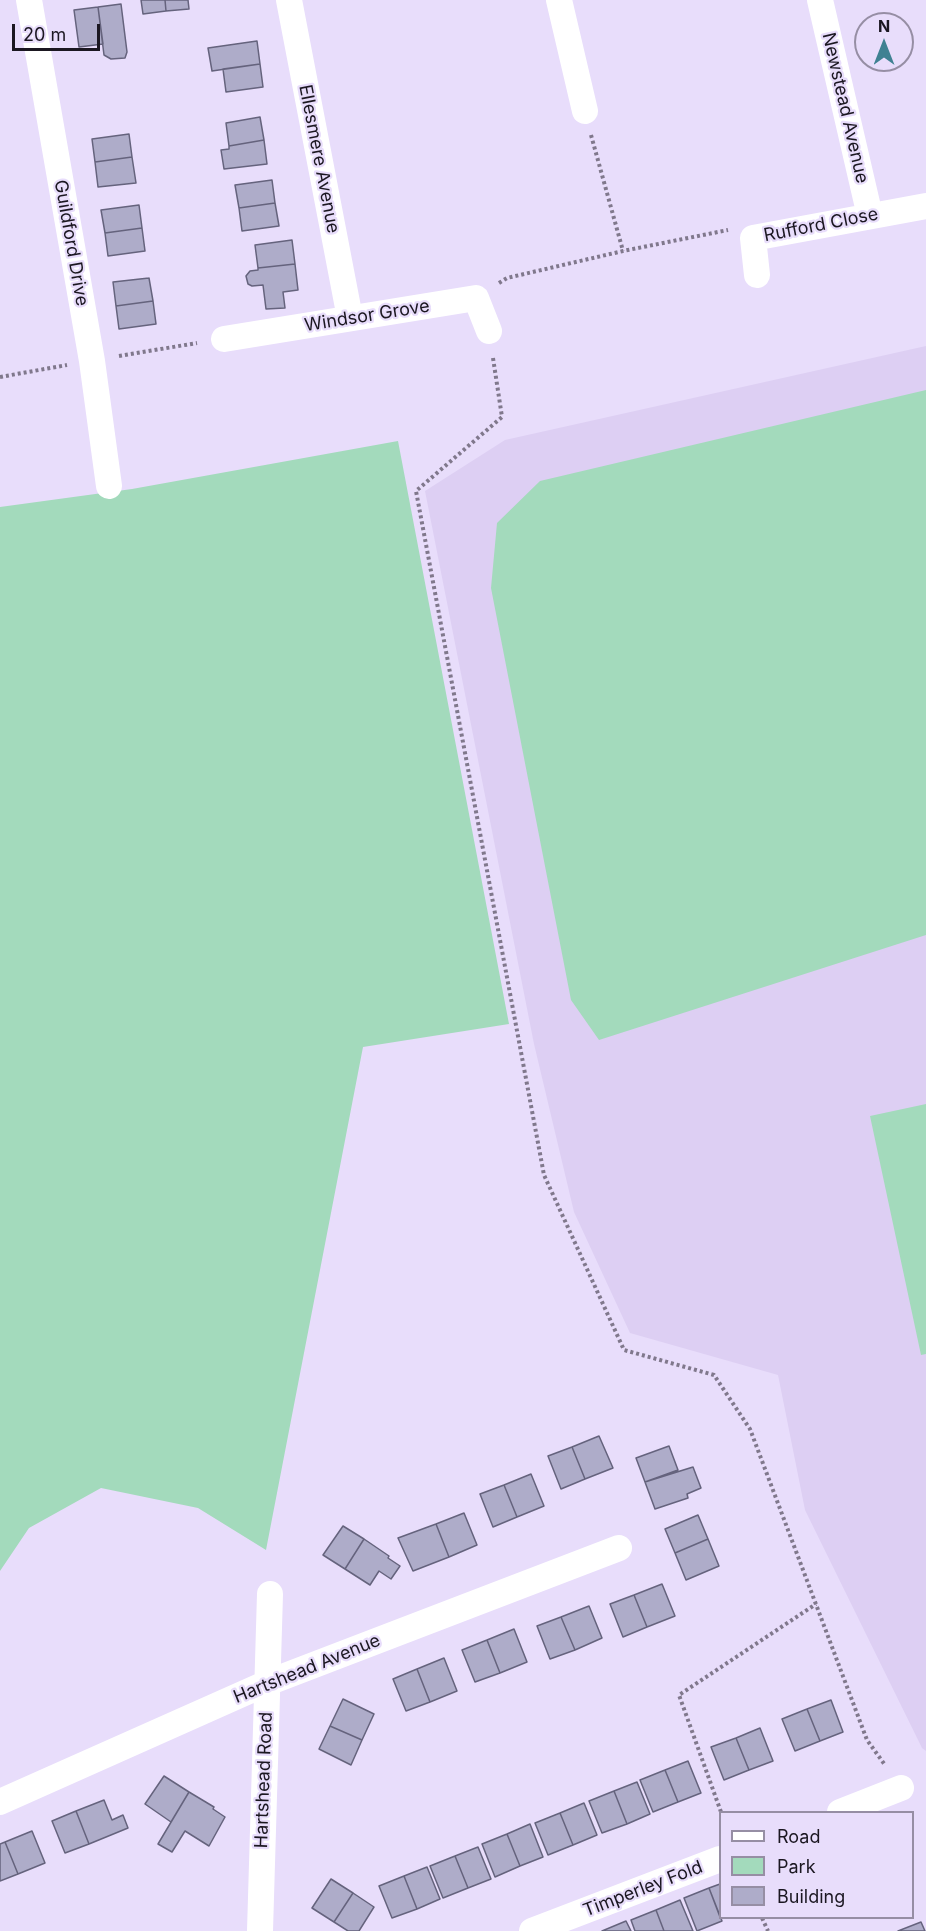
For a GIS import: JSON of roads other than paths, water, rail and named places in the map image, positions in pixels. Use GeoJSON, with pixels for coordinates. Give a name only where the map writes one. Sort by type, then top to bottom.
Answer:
{"type":"FeatureCollection","features":[{"type":"Feature","properties":{"kind":"street","name":"Guildford Drive"},"geometry":{"type":"LineString","coordinates":[[29,0],[92,361],[109,486]]}},
{"type":"Feature","properties":{"kind":"street","name":"Ellesmere Avenue"},"geometry":{"type":"LineString","coordinates":[[289,0],[350,318]]}},
{"type":"Feature","properties":{"kind":"street"},"geometry":{"type":"LineString","coordinates":[[559,0],[585,111]]}},
{"type":"Feature","properties":{"kind":"street","name":"Newstead Avenue"},"geometry":{"type":"LineString","coordinates":[[820,0],[870,216]]}},
{"type":"Feature","properties":{"kind":"street","name":"Rufford Close"},"geometry":{"type":"LineString","coordinates":[[757,275],[753,238],[926,206]]}},
{"type":"Feature","properties":{"kind":"street","name":"Windsor Grove"},"geometry":{"type":"LineString","coordinates":[[224,339],[476,298],[489,331]]}},
{"type":"Feature","properties":{"kind":"street","name":"Hartshead Avenue"},"geometry":{"type":"LineString","coordinates":[[0,1802],[267,1683],[619,1548]]}},
{"type":"Feature","properties":{"kind":"street","name":"Hartshead Road"},"geometry":{"type":"LineString","coordinates":[[260,1931],[270,1594]]}},
{"type":"Feature","properties":{"kind":"street"},"geometry":{"type":"LineString","coordinates":[[843,1811],[902,1788]]}},
{"type":"Feature","properties":{"kind":"street","name":"Timperley Fold"},"geometry":{"type":"LineString","coordinates":[[532,1931],[719,1859]]}}]}
